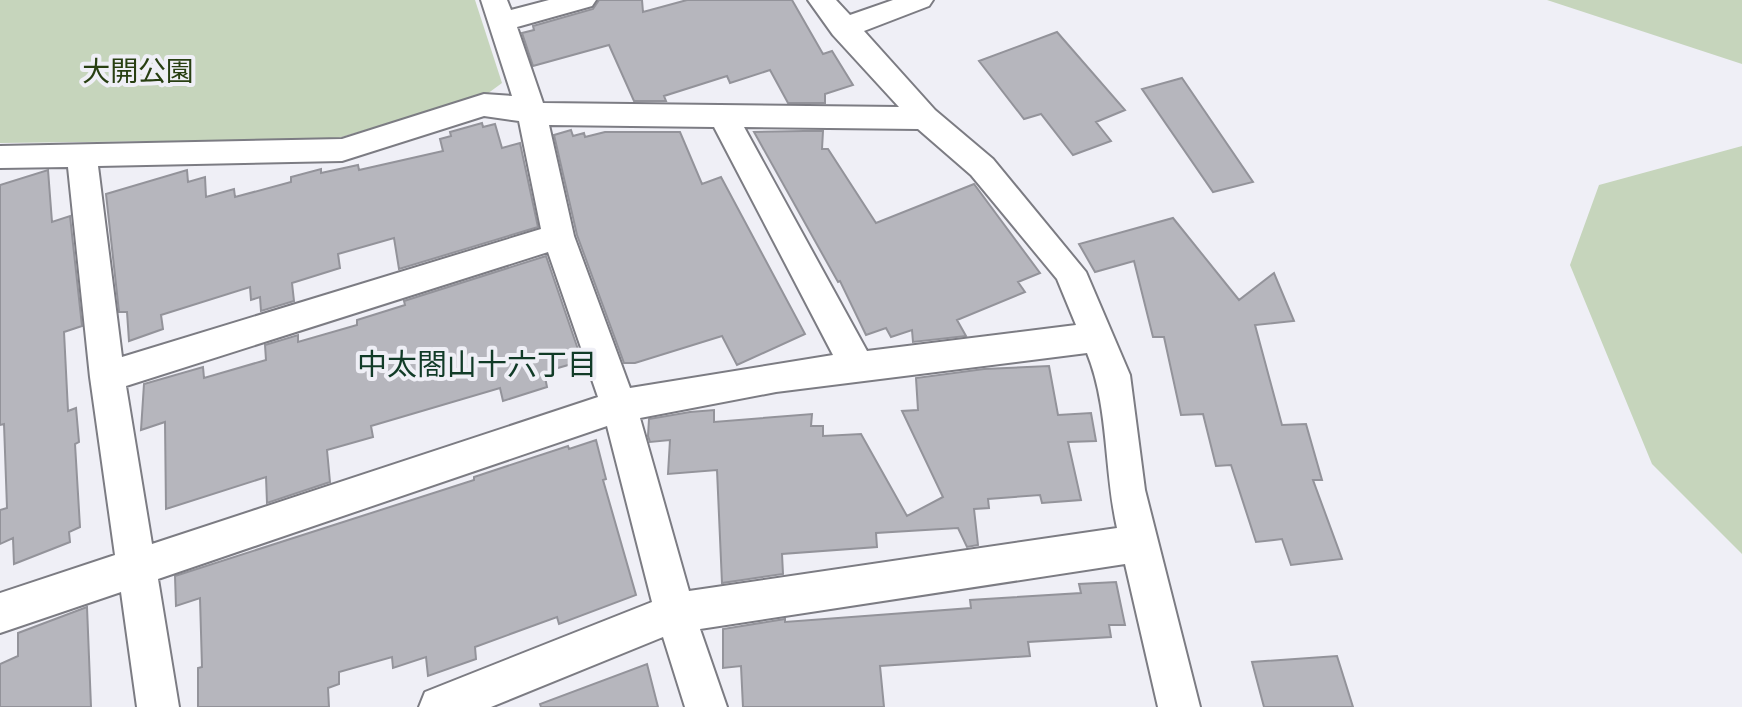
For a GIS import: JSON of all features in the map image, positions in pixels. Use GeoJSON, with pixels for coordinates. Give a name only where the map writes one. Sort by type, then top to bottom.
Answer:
{"type":"FeatureCollection","features":[{"type":"Feature","properties":{"kind":"street"},"geometry":{"type":"LineString","coordinates":[[583,0],[498,11],[532,114],[558,236],[619,406],[675,613],[706,707]]}},
{"type":"Feature","properties":{"kind":"street"},"geometry":{"type":"LineString","coordinates":[[821,0],[925,118],[982,167],[1070,272],[1113,375],[1127,490],[1179,707]]}},
{"type":"Feature","properties":{"kind":"street"},"geometry":{"type":"LineString","coordinates":[[843,28],[920,0]]}},
{"type":"Feature","properties":{"kind":"street"},"geometry":{"type":"LineString","coordinates":[[0,157],[342,150],[484,105],[512,107],[532,114],[925,118]]}},
{"type":"Feature","properties":{"kind":"street"},"geometry":{"type":"LineString","coordinates":[[724,117],[858,368]]}},
{"type":"Feature","properties":{"kind":"street"},"geometry":{"type":"LineString","coordinates":[[82,156],[107,377],[158,707]]}},
{"type":"Feature","properties":{"kind":"street"},"geometry":{"type":"LineString","coordinates":[[107,377],[558,236]]}},
{"type":"Feature","properties":{"kind":"street"},"geometry":{"type":"LineString","coordinates":[[0,613],[135,565],[619,406],[776,377],[1098,337]]}},
{"type":"Feature","properties":{"kind":"street"},"geometry":{"type":"LineString","coordinates":[[440,707],[675,613],[1140,543]]}},
{"type":"Feature","properties":{"kind":"green space","name":"大開公園"},"geometry":{"type":"Polygon","coordinates":[[[0,0],[475,0],[502,83],[487,94],[335,139],[0,143],[0,0]]]}},
{"type":"Feature","properties":{"kind":"green space"},"geometry":{"type":"Polygon","coordinates":[[[1547,0],[1742,0],[1742,64],[1547,0]]]}},
{"type":"Feature","properties":{"kind":"green space"},"geometry":{"type":"Polygon","coordinates":[[[1742,146],[1742,554],[1652,464],[1570,265],[1599,185],[1742,146]]]}},
{"type":"Feature","properties":{"kind":"building"},"geometry":{"type":"Polygon","coordinates":[[[599,0],[642,0],[643,12],[687,0],[792,0],[823,54],[832,51],[853,85],[825,94],[825,103],[788,103],[770,70],[730,83],[727,76],[664,96],[666,101],[634,101],[609,45],[533,66],[522,33],[534,30],[533,26],[593,9],[599,0]]]}},
{"type":"Feature","properties":{"kind":"building"},"geometry":{"type":"Polygon","coordinates":[[[1057,32],[1125,110],[1096,122],[1111,141],[1073,155],[1041,114],[1024,119],[979,61],[1057,32]]]}},
{"type":"Feature","properties":{"kind":"building"},"geometry":{"type":"Polygon","coordinates":[[[1182,78],[1253,182],[1213,192],[1142,89],[1182,78]]]}},
{"type":"Feature","properties":{"kind":"building"},"geometry":{"type":"Polygon","coordinates":[[[482,123],[483,127],[495,124],[502,148],[520,143],[538,227],[399,269],[394,238],[338,254],[340,268],[292,283],[294,301],[261,311],[260,297],[251,300],[250,287],[161,315],[163,329],[129,341],[127,312],[119,312],[106,194],[187,170],[188,182],[205,177],[206,197],[234,189],[235,197],[291,182],[291,177],[321,169],[321,173],[358,165],[359,170],[443,151],[440,139],[451,136],[450,132],[482,123]]]}},
{"type":"Feature","properties":{"kind":"building"},"geometry":{"type":"Polygon","coordinates":[[[571,130],[573,136],[584,133],[585,137],[605,132],[680,132],[702,184],[721,177],[805,334],[737,365],[722,336],[635,363],[624,363],[577,235],[554,135],[571,130]]]}},
{"type":"Feature","properties":{"kind":"building"},"geometry":{"type":"Polygon","coordinates":[[[823,131],[822,149],[828,149],[876,223],[974,184],[1040,273],[1018,282],[1025,292],[957,320],[966,336],[913,342],[912,330],[891,337],[886,328],[866,335],[840,281],[754,132],[823,131]]]}},
{"type":"Feature","properties":{"kind":"building"},"geometry":{"type":"Polygon","coordinates":[[[48,170],[52,222],[70,216],[82,326],[64,332],[68,411],[76,408],[79,442],[75,444],[80,527],[69,532],[70,542],[14,564],[13,538],[0,544],[0,510],[7,508],[4,424],[0,425],[0,185],[48,170]]]}},
{"type":"Feature","properties":{"kind":"building"},"geometry":{"type":"Polygon","coordinates":[[[1173,218],[1239,300],[1274,273],[1294,321],[1255,325],[1282,425],[1306,424],[1322,480],[1313,480],[1342,559],[1291,565],[1282,539],[1256,542],[1231,465],[1216,466],[1203,414],[1181,415],[1164,337],[1153,337],[1134,261],[1095,272],[1079,244],[1173,218]]]}},
{"type":"Feature","properties":{"kind":"building"},"geometry":{"type":"Polygon","coordinates":[[[546,256],[582,361],[544,372],[547,387],[503,401],[500,388],[371,426],[373,437],[327,450],[330,482],[267,503],[266,477],[166,509],[165,422],[141,430],[144,384],[203,367],[204,378],[266,360],[265,345],[298,335],[298,342],[357,325],[357,320],[405,305],[404,301],[546,256]]]}},
{"type":"Feature","properties":{"kind":"building"},"geometry":{"type":"Polygon","coordinates":[[[1049,366],[1058,415],[1091,413],[1096,441],[1068,442],[1081,500],[1042,503],[1040,495],[988,499],[989,508],[974,509],[978,545],[967,547],[958,528],[876,533],[877,547],[782,554],[783,574],[722,583],[717,470],[668,474],[670,440],[650,442],[648,436],[649,419],[690,412],[714,410],[714,422],[812,414],[811,426],[823,426],[823,436],[861,434],[907,516],[943,497],[902,411],[918,410],[916,378],[984,369],[1049,366]]]}},
{"type":"Feature","properties":{"kind":"building"},"geometry":{"type":"Polygon","coordinates":[[[596,440],[606,479],[603,480],[636,595],[559,624],[557,617],[475,647],[476,659],[428,676],[426,657],[393,668],[392,657],[339,672],[339,684],[328,688],[329,707],[198,707],[198,668],[202,667],[200,598],[176,606],[175,576],[474,480],[474,477],[568,446],[569,449],[596,440]]]}},
{"type":"Feature","properties":{"kind":"building"},"geometry":{"type":"Polygon","coordinates":[[[1116,582],[1125,625],[1109,625],[1111,637],[1028,642],[1030,656],[880,666],[884,707],[743,707],[741,666],[723,668],[723,629],[785,619],[785,622],[971,608],[970,600],[1081,593],[1079,584],[1116,582]]]}},
{"type":"Feature","properties":{"kind":"building"},"geometry":{"type":"Polygon","coordinates":[[[87,607],[91,707],[0,707],[0,664],[18,656],[18,633],[87,607]]]}},
{"type":"Feature","properties":{"kind":"building"},"geometry":{"type":"Polygon","coordinates":[[[1337,656],[1353,707],[1264,707],[1252,662],[1337,656]]]}},
{"type":"Feature","properties":{"kind":"building"},"geometry":{"type":"Polygon","coordinates":[[[647,664],[658,707],[541,707],[540,704],[647,664]]]}},
{"type":"Feature","properties":{"kind":"district","name":"中太閤山十六丁目"},"geometry":{"type":"Point","coordinates":[477,365]}}]}
